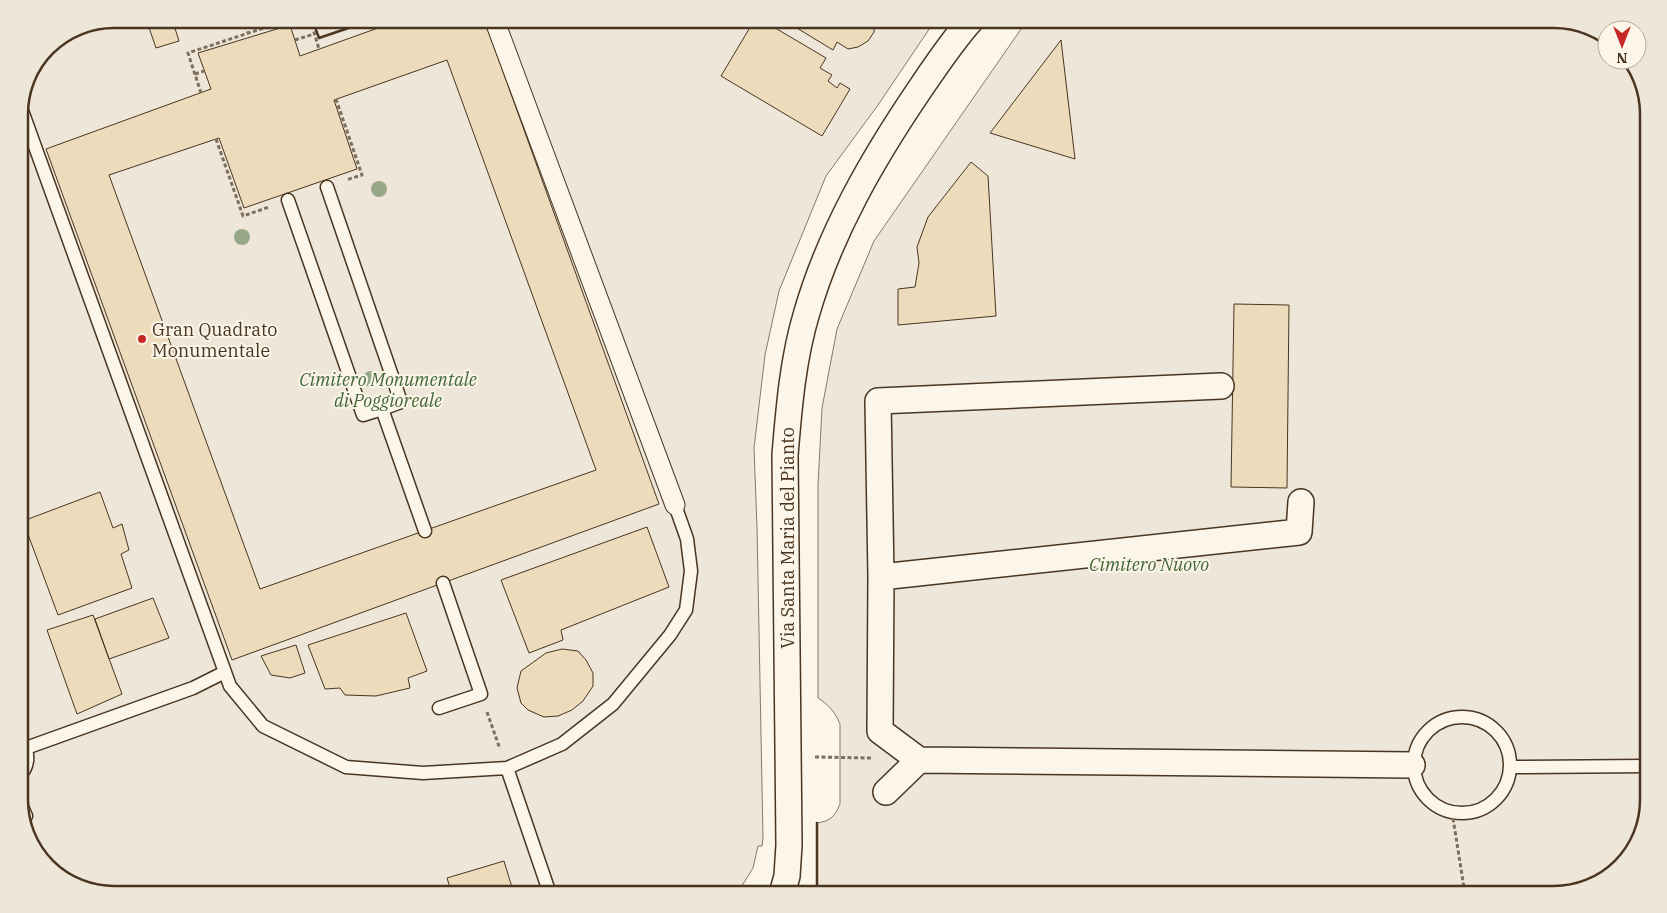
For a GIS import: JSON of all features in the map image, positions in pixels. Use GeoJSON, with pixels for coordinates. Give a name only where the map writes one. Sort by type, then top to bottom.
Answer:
{"type":"FeatureCollection","features":[{"type":"Feature","properties":{"kind":"street"},"geometry":{"type":"LineString","coordinates":[[497,28],[675,505]]}},
{"type":"Feature","properties":{"kind":"street","name":"Via Santa Maria del Pianto"},"geometry":{"type":"LineString","coordinates":[[784,886],[790,845],[785,454],[788,413],[797,352],[807,312],[823,264],[862,182],[894,128],[938,63],[965,28]]}},
{"type":"Feature","properties":{"kind":"street"},"geometry":{"type":"LineString","coordinates":[[1221,386],[878,401],[882,577],[880,731],[920,760],[1412,765]]}},
{"type":"Feature","properties":{"kind":"street"},"geometry":{"type":"LineString","coordinates":[[882,577],[1299,532],[1301,502]]}},
{"type":"Feature","properties":{"kind":"street"},"geometry":{"type":"LineString","coordinates":[[886,792],[920,760]]}},
{"type":"Feature","properties":{"kind":"lane"},"geometry":{"type":"LineString","coordinates":[[28,127],[230,686],[262,726],[346,767],[423,773],[507,768],[562,744],[613,704],[670,635],[686,610],[691,571],[687,539],[675,505]]}},
{"type":"Feature","properties":{"kind":"lane"},"geometry":{"type":"LineString","coordinates":[[288,200],[363,415],[382,409],[402,402],[326,187]]}},
{"type":"Feature","properties":{"kind":"lane"},"geometry":{"type":"LineString","coordinates":[[382,409],[424,531]]}},
{"type":"Feature","properties":{"kind":"lane"},"geometry":{"type":"LineString","coordinates":[[439,708],[481,694],[443,583]]}},
{"type":"Feature","properties":{"kind":"lane"},"geometry":{"type":"LineString","coordinates":[[28,741],[193,688],[225,672]]}},
{"type":"Feature","properties":{"kind":"lane"},"geometry":{"type":"LineString","coordinates":[[1462,715],[1488,723],[1505,741],[1511,767],[1504,791],[1486,808],[1461,814],[1436,807],[1419,790],[1412,765],[1419,740],[1437,722],[1462,715]]}},
{"type":"Feature","properties":{"kind":"lane"},"geometry":{"type":"LineString","coordinates":[[1511,767],[1640,766]]}},
{"type":"Feature","properties":{"kind":"lane"},"geometry":{"type":"LineString","coordinates":[[507,768],[547,886]]}},
{"type":"Feature","properties":{"kind":"path"},"geometry":{"type":"LineString","coordinates":[[246,28],[248,33]]}},
{"type":"Feature","properties":{"kind":"path"},"geometry":{"type":"LineString","coordinates":[[201,93],[188,53],[263,28]]}},
{"type":"Feature","properties":{"kind":"path"},"geometry":{"type":"LineString","coordinates":[[312,28],[319,49]]}},
{"type":"Feature","properties":{"kind":"path"},"geometry":{"type":"LineString","coordinates":[[294,40],[314,34]]}},
{"type":"Feature","properties":{"kind":"path"},"geometry":{"type":"LineString","coordinates":[[195,74],[204,71]]}},
{"type":"Feature","properties":{"kind":"path"},"geometry":{"type":"LineString","coordinates":[[326,187],[362,175],[336,99]]}},
{"type":"Feature","properties":{"kind":"path"},"geometry":{"type":"LineString","coordinates":[[216,139],[243,216],[288,200]]}},
{"type":"Feature","properties":{"kind":"path"},"geometry":{"type":"LineString","coordinates":[[481,694],[507,768]]}},
{"type":"Feature","properties":{"kind":"path"},"geometry":{"type":"LineString","coordinates":[[788,756],[920,760]]}},
{"type":"Feature","properties":{"kind":"path"},"geometry":{"type":"LineString","coordinates":[[1452,812],[1464,886]]}},
{"type":"Feature","properties":{"kind":"green space","name":"Cimitero Monumentale di Poggioreale"},"geometry":{"type":"Polygon","coordinates":[[[113,28],[930,28],[878,105],[826,176],[779,291],[765,355],[754,448],[763,838],[762,846],[758,846],[753,868],[742,886],[113,886],[91,883],[70,874],[61,868],[42,847],[32,827],[28,805],[28,108],[34,80],[42,66],[66,42],[80,34],[97,29],[113,28]]]}},
{"type":"Feature","properties":{"kind":"green space","name":"Cimitero Nuovo"},"geometry":{"type":"Polygon","coordinates":[[[1022,28],[1565,28],[1576,30],[1597,39],[1597,70],[1628,70],[1635,86],[1639,108],[1640,800],[1637,822],[1628,843],[1606,868],[1597,874],[1576,883],[1554,886],[817,886],[817,823],[832,817],[840,804],[840,724],[831,709],[818,698],[818,485],[822,408],[837,329],[874,241],[1022,28]]]}},
{"type":"Feature","properties":{"kind":"building"},"geometry":{"type":"Polygon","coordinates":[[[149,28],[175,28],[179,41],[156,48],[149,28]]]}},
{"type":"Feature","properties":{"kind":"building","name":"Gran Quadrato Monumentale"},"geometry":{"type":"Polygon","coordinates":[[[280,28],[291,28],[300,56],[378,28],[487,28],[659,504],[232,660],[46,149],[211,89],[198,53],[280,28]],[[447,60],[334,100],[357,169],[244,208],[219,138],[109,175],[260,589],[596,470],[447,60]]]}},
{"type":"Feature","properties":{"kind":"building"},"geometry":{"type":"Polygon","coordinates":[[[750,28],[775,28],[826,58],[820,68],[832,75],[828,81],[837,88],[840,83],[850,89],[822,136],[721,76],[750,28]]]}},
{"type":"Feature","properties":{"kind":"building"},"geometry":{"type":"Polygon","coordinates":[[[797,28],[874,28],[868,41],[858,47],[848,49],[837,42],[833,50],[797,28]]]}},
{"type":"Feature","properties":{"kind":"building"},"geometry":{"type":"Polygon","coordinates":[[[1061,40],[1075,159],[990,133],[1061,40]]]}},
{"type":"Feature","properties":{"kind":"building"},"geometry":{"type":"Polygon","coordinates":[[[971,162],[988,176],[996,316],[898,325],[898,289],[915,287],[919,263],[917,247],[928,217],[971,162]]]}},
{"type":"Feature","properties":{"kind":"building"},"geometry":{"type":"Polygon","coordinates":[[[1234,304],[1289,305],[1287,488],[1231,487],[1234,304]]]}},
{"type":"Feature","properties":{"kind":"building"},"geometry":{"type":"Polygon","coordinates":[[[100,492],[113,528],[122,524],[129,550],[121,554],[132,588],[58,615],[28,534],[28,519],[100,492]]]}},
{"type":"Feature","properties":{"kind":"building"},"geometry":{"type":"Polygon","coordinates":[[[647,527],[669,587],[561,630],[563,640],[529,653],[501,580],[647,527]]]}},
{"type":"Feature","properties":{"kind":"building"},"geometry":{"type":"Polygon","coordinates":[[[153,598],[169,638],[109,659],[95,619],[153,598]]]}},
{"type":"Feature","properties":{"kind":"building"},"geometry":{"type":"Polygon","coordinates":[[[406,613],[427,671],[408,678],[410,688],[376,696],[345,695],[340,688],[325,689],[308,645],[406,613]]]}},
{"type":"Feature","properties":{"kind":"building"},"geometry":{"type":"Polygon","coordinates":[[[93,615],[122,694],[77,714],[47,630],[93,615]]]}},
{"type":"Feature","properties":{"kind":"building"},"geometry":{"type":"Polygon","coordinates":[[[296,645],[305,673],[290,678],[271,675],[261,656],[296,645]]]}},
{"type":"Feature","properties":{"kind":"building"},"geometry":{"type":"Polygon","coordinates":[[[562,649],[578,651],[586,660],[593,673],[593,686],[583,701],[572,710],[558,716],[544,717],[528,710],[521,703],[517,688],[521,671],[546,653],[562,649]]]}},
{"type":"Feature","properties":{"kind":"building"},"geometry":{"type":"Polygon","coordinates":[[[504,861],[512,886],[450,886],[447,878],[504,861]]]}},
{"type":"Feature","properties":{"kind":"wall"},"geometry":{"type":"LineString","coordinates":[[315,28],[319,38],[348,28]]}},
{"type":"Feature","properties":{"kind":"wall"},"geometry":{"type":"LineString","coordinates":[[817,823],[817,886]]}},
{"type":"Feature","properties":{"kind":"place","name":"Gran Quadrato Monumentale"},"geometry":{"type":"Point","coordinates":[142,339]}}]}
